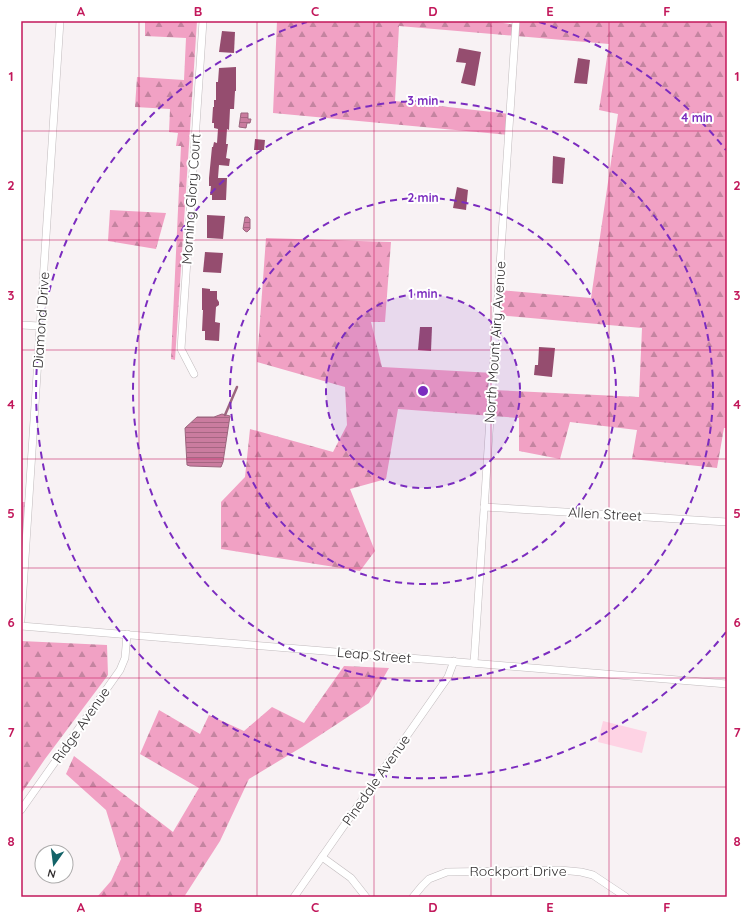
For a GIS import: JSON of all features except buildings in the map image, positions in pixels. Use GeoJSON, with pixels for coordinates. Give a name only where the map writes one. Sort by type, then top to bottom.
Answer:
{"type":"FeatureCollection","features":[{"type":"Feature","properties":{"kind":"street","name":"Diamond Drive"},"geometry":{"type":"LineString","coordinates":[[21,620],[60,21]]}},
{"type":"Feature","properties":{"kind":"street","name":"Morning Glory Court"},"geometry":{"type":"LineString","coordinates":[[194,374],[181,349],[203,21]]}},
{"type":"Feature","properties":{"kind":"street","name":"North Mount Airy Avenue"},"geometry":{"type":"LineString","coordinates":[[474,663],[516,21]]}},
{"type":"Feature","properties":{"kind":"street"},"geometry":{"type":"LineString","coordinates":[[21,325],[40,326]]}},
{"type":"Feature","properties":{"kind":"street","name":"Allen Street"},"geometry":{"type":"LineString","coordinates":[[484,507],[727,522]]}},
{"type":"Feature","properties":{"kind":"street","name":"Leap Street"},"geometry":{"type":"LineString","coordinates":[[21,626],[727,684]]}},
{"type":"Feature","properties":{"kind":"street","name":"Ridge Avenue"},"geometry":{"type":"LineString","coordinates":[[21,810],[120,670],[124,658],[127,634]]}},
{"type":"Feature","properties":{"kind":"street","name":"Pinedale Avenue"},"geometry":{"type":"LineString","coordinates":[[294,897],[448,677],[454,661]]}},
{"type":"Feature","properties":{"kind":"street"},"geometry":{"type":"LineString","coordinates":[[322,857],[352,878],[366,897]]}},
{"type":"Feature","properties":{"kind":"street","name":"Rockport Drive"},"geometry":{"type":"LineString","coordinates":[[414,897],[429,879],[447,872],[571,870],[588,873],[600,879],[625,897]]}},
{"type":"Feature","properties":{"kind":"shaded area"},"geometry":{"type":"Polygon","coordinates":[[[241,113],[248,113],[248,119],[251,119],[250,123],[247,123],[246,128],[239,127],[241,113]]]}},
{"type":"Feature","properties":{"kind":"shaded area"},"geometry":{"type":"Polygon","coordinates":[[[245,217],[250,219],[250,229],[247,232],[243,229],[245,217]]]}},
{"type":"Feature","properties":{"kind":"shaded area"},"geometry":{"type":"Polygon","coordinates":[[[222,414],[230,416],[221,467],[187,465],[185,428],[197,417],[214,417],[222,414]]]}},
{"type":"Feature","properties":{"kind":"shaded area"},"geometry":{"type":"Polygon","coordinates":[[[603,721],[647,732],[642,753],[598,742],[603,721]]]}},
{"type":"Feature","properties":{"kind":"green space"},"geometry":{"type":"Polygon","coordinates":[[[145,21],[197,21],[175,360],[171,359],[181,146],[176,146],[178,133],[169,132],[170,109],[135,107],[137,77],[184,80],[186,38],[145,36],[145,21]]]}},
{"type":"Feature","properties":{"kind":"green space"},"geometry":{"type":"Polygon","coordinates":[[[277,21],[490,21],[516,25],[517,21],[727,21],[727,428],[724,428],[717,468],[632,459],[637,430],[570,422],[560,459],[519,451],[519,418],[398,409],[386,479],[350,489],[375,551],[360,571],[221,549],[221,502],[245,477],[250,429],[333,452],[347,425],[345,387],[257,362],[266,238],[391,242],[385,322],[371,322],[382,367],[494,373],[493,390],[639,397],[642,328],[496,315],[499,290],[591,298],[618,114],[599,110],[609,44],[399,26],[395,101],[511,114],[509,135],[273,113],[277,21]]]}},
{"type":"Feature","properties":{"kind":"green space"},"geometry":{"type":"Polygon","coordinates":[[[110,210],[166,213],[156,249],[108,241],[110,210]]]}},
{"type":"Feature","properties":{"kind":"green space"},"geometry":{"type":"Polygon","coordinates":[[[21,502],[30,502],[26,552],[21,551],[21,502]]]}},
{"type":"Feature","properties":{"kind":"green space"},"geometry":{"type":"Polygon","coordinates":[[[21,641],[107,645],[108,675],[45,759],[21,794],[21,641]]]}},
{"type":"Feature","properties":{"kind":"green space"},"geometry":{"type":"Polygon","coordinates":[[[344,666],[389,668],[369,703],[302,747],[249,779],[220,841],[184,897],[97,897],[111,881],[121,859],[106,810],[66,774],[74,756],[173,832],[199,788],[140,754],[159,710],[200,734],[209,715],[244,731],[272,707],[304,723],[344,666]]]}},
{"type":"Feature","properties":{"kind":"waterway"},"geometry":{"type":"LineString","coordinates":[[225,415],[237,387]]}}]}
